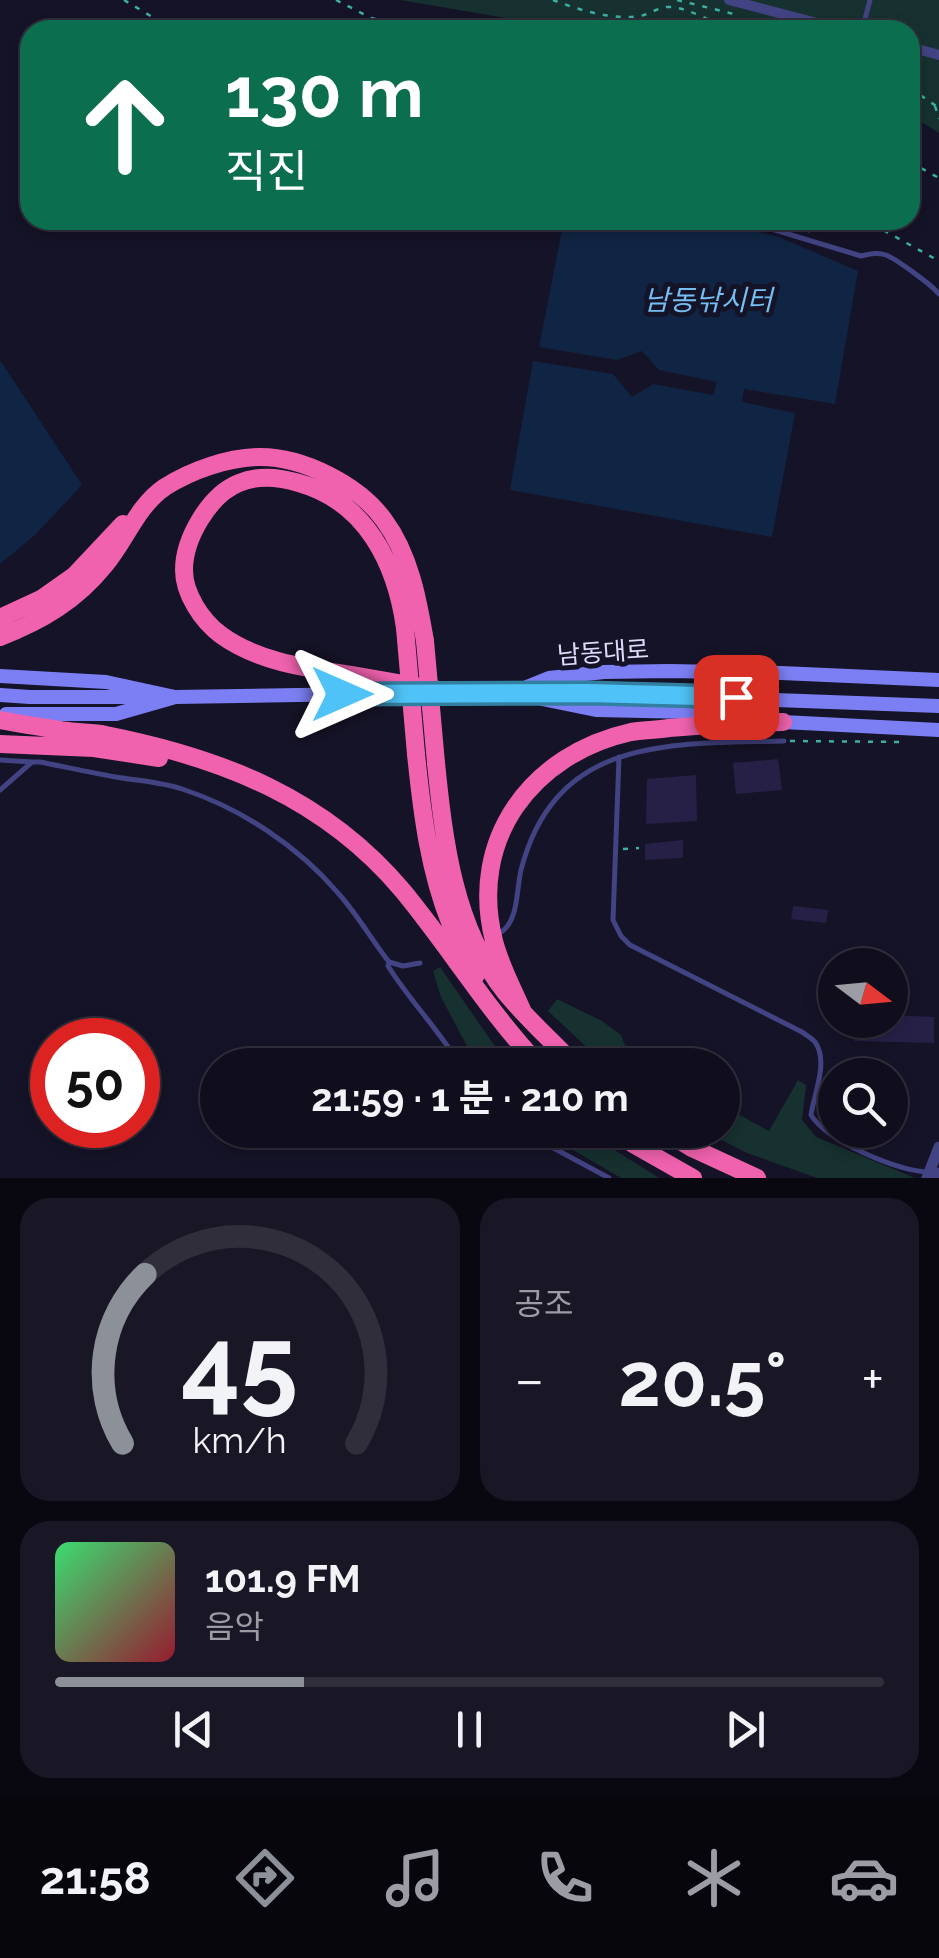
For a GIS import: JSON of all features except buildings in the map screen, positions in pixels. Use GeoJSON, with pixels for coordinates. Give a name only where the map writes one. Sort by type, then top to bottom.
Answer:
{"type":"FeatureCollection","features":[{"type":"Feature","properties":{"kind":"highway"},"geometry":{"type":"LineString","coordinates":[[0,618],[41,599],[75,575],[149,500],[191,473],[227,461],[261,456],[328,474],[357,493],[384,519],[416,590],[448,861],[464,913],[480,952],[503,990],[558,1048]]}},
{"type":"Feature","properties":{"kind":"highway"},"geometry":{"type":"LineString","coordinates":[[457,693],[296,666],[222,636],[204,619],[190,596],[184,570],[199,520],[236,483],[260,477],[283,478],[313,487],[338,501],[377,542],[401,598],[405,628],[416,754],[422,821],[436,878],[452,926],[496,1016]]}},
{"type":"Feature","properties":{"kind":"highway"},"geometry":{"type":"LineString","coordinates":[[0,637],[29,626],[72,601],[106,564],[149,500]]}},
{"type":"Feature","properties":{"kind":"highway"},"geometry":{"type":"LineString","coordinates":[[0,717],[70,732],[101,734],[206,760],[257,780],[325,819],[368,853],[404,892],[496,1016],[525,1048]]}},
{"type":"Feature","properties":{"kind":"highway"},"geometry":{"type":"LineString","coordinates":[[523,1012],[494,943],[489,915],[494,849],[524,793],[581,748],[632,732],[714,724],[784,731]]}},
{"type":"Feature","properties":{"kind":"highway"},"geometry":{"type":"LineString","coordinates":[[3,750],[94,748],[176,760],[257,780]]}},
{"type":"Feature","properties":{"kind":"highway"},"geometry":{"type":"LineString","coordinates":[[640,1148],[693,1178]]}},
{"type":"Feature","properties":{"kind":"highway"},"geometry":{"type":"LineString","coordinates":[[692,1148],[757,1178]]}},
{"type":"Feature","properties":{"kind":"main road","name":"남동대로"},"geometry":{"type":"LineString","coordinates":[[512,693],[549,678],[620,672],[781,673],[939,680]]}},
{"type":"Feature","properties":{"kind":"main road","name":"남동대로"},"geometry":{"type":"LineString","coordinates":[[0,676],[106,682],[175,697],[588,693],[939,706]]}},
{"type":"Feature","properties":{"kind":"main road","name":"남동대로"},"geometry":{"type":"LineString","coordinates":[[512,693],[596,710],[740,714],[784,731],[932,734]]}},
{"type":"Feature","properties":{"kind":"main road"},"geometry":{"type":"LineString","coordinates":[[0,695],[175,697]]}},
{"type":"Feature","properties":{"kind":"main road","name":"남동대로"},"geometry":{"type":"LineString","coordinates":[[0,717],[116,714],[175,697]]}},
{"type":"Feature","properties":{"kind":"street"},"geometry":{"type":"LineString","coordinates":[[729,0],[806,20]]}},
{"type":"Feature","properties":{"kind":"street"},"geometry":{"type":"LineString","coordinates":[[933,1175],[939,1146]]}},
{"type":"Feature","properties":{"kind":"lane"},"geometry":{"type":"LineString","coordinates":[[775,230],[861,256],[889,256],[939,294]]}},
{"type":"Feature","properties":{"kind":"lane"},"geometry":{"type":"LineString","coordinates":[[500,934],[512,922],[527,848],[545,813],[560,793],[584,773],[636,750],[784,731]]}},
{"type":"Feature","properties":{"kind":"lane"},"geometry":{"type":"LineString","coordinates":[[3,750],[32,762],[184,789],[220,804],[277,838],[338,893],[450,1048]]}},
{"type":"Feature","properties":{"kind":"lane"},"geometry":{"type":"LineString","coordinates":[[619,757],[614,920],[620,936],[630,945],[802,1032],[815,1042],[820,1055],[811,1115],[816,1124],[868,1154],[933,1175]]}},
{"type":"Feature","properties":{"kind":"lane"},"geometry":{"type":"LineString","coordinates":[[0,790],[32,762]]}},
{"type":"Feature","properties":{"kind":"lane"},"geometry":{"type":"LineString","coordinates":[[389,962],[404,966],[420,963]]}},
{"type":"Feature","properties":{"kind":"lane"},"geometry":{"type":"LineString","coordinates":[[553,1148],[609,1178]]}},
{"type":"Feature","properties":{"kind":"path"},"geometry":{"type":"LineString","coordinates":[[124,0],[157,20]]}},
{"type":"Feature","properties":{"kind":"path"},"geometry":{"type":"LineString","coordinates":[[336,0],[380,20]]}},
{"type":"Feature","properties":{"kind":"path"},"geometry":{"type":"LineString","coordinates":[[553,0],[581,11],[626,16],[677,8],[706,20]]}},
{"type":"Feature","properties":{"kind":"path"},"geometry":{"type":"LineString","coordinates":[[676,0],[744,17]]}},
{"type":"Feature","properties":{"kind":"path"},"geometry":{"type":"LineString","coordinates":[[920,95],[939,108]]}},
{"type":"Feature","properties":{"kind":"path"},"geometry":{"type":"LineString","coordinates":[[934,104],[939,119]]}},
{"type":"Feature","properties":{"kind":"path"},"geometry":{"type":"LineString","coordinates":[[885,230],[939,261]]}},
{"type":"Feature","properties":{"kind":"path"},"geometry":{"type":"LineString","coordinates":[[784,731],[932,734]]}},
{"type":"Feature","properties":{"kind":"path"},"geometry":{"type":"LineString","coordinates":[[616,848],[638,848]]}},
{"type":"Feature","properties":{"kind":"green space"},"geometry":{"type":"Polygon","coordinates":[[[400,0],[939,0],[939,133],[920,121],[920,20],[517,20],[400,0]]]}},
{"type":"Feature","properties":{"kind":"green space"},"geometry":{"type":"Polygon","coordinates":[[[440,967],[496,1048],[468,1048],[441,997],[433,971],[440,967]]]}},
{"type":"Feature","properties":{"kind":"green space"},"geometry":{"type":"Polygon","coordinates":[[[557,999],[602,1021],[621,1035],[626,1048],[588,1048],[548,1011],[557,999]]]}},
{"type":"Feature","properties":{"kind":"green space"},"geometry":{"type":"Polygon","coordinates":[[[798,1080],[806,1085],[802,1120],[818,1138],[818,1148],[843,1148],[915,1178],[817,1178],[737,1148],[740,1115],[769,1131],[798,1080]]]}},
{"type":"Feature","properties":{"kind":"green space"},"geometry":{"type":"Polygon","coordinates":[[[570,1148],[612,1148],[659,1178],[621,1178],[570,1148]]]}},
{"type":"Feature","properties":{"kind":"water","name":"남동낚시터"},"geometry":{"type":"Polygon","coordinates":[[[562,230],[751,230],[779,237],[858,271],[835,404],[744,389],[742,402],[795,413],[772,537],[510,490],[533,361],[613,374],[632,397],[653,384],[713,395],[717,382],[659,370],[642,351],[617,360],[539,347],[562,230]]]}},
{"type":"Feature","properties":{"kind":"water"},"geometry":{"type":"Polygon","coordinates":[[[0,360],[82,485],[35,535],[0,564],[0,360]]]}},
{"type":"Feature","properties":{"kind":"route"},"geometry":{"type":"LineString","coordinates":[[342,694],[736,697]]}}]}
